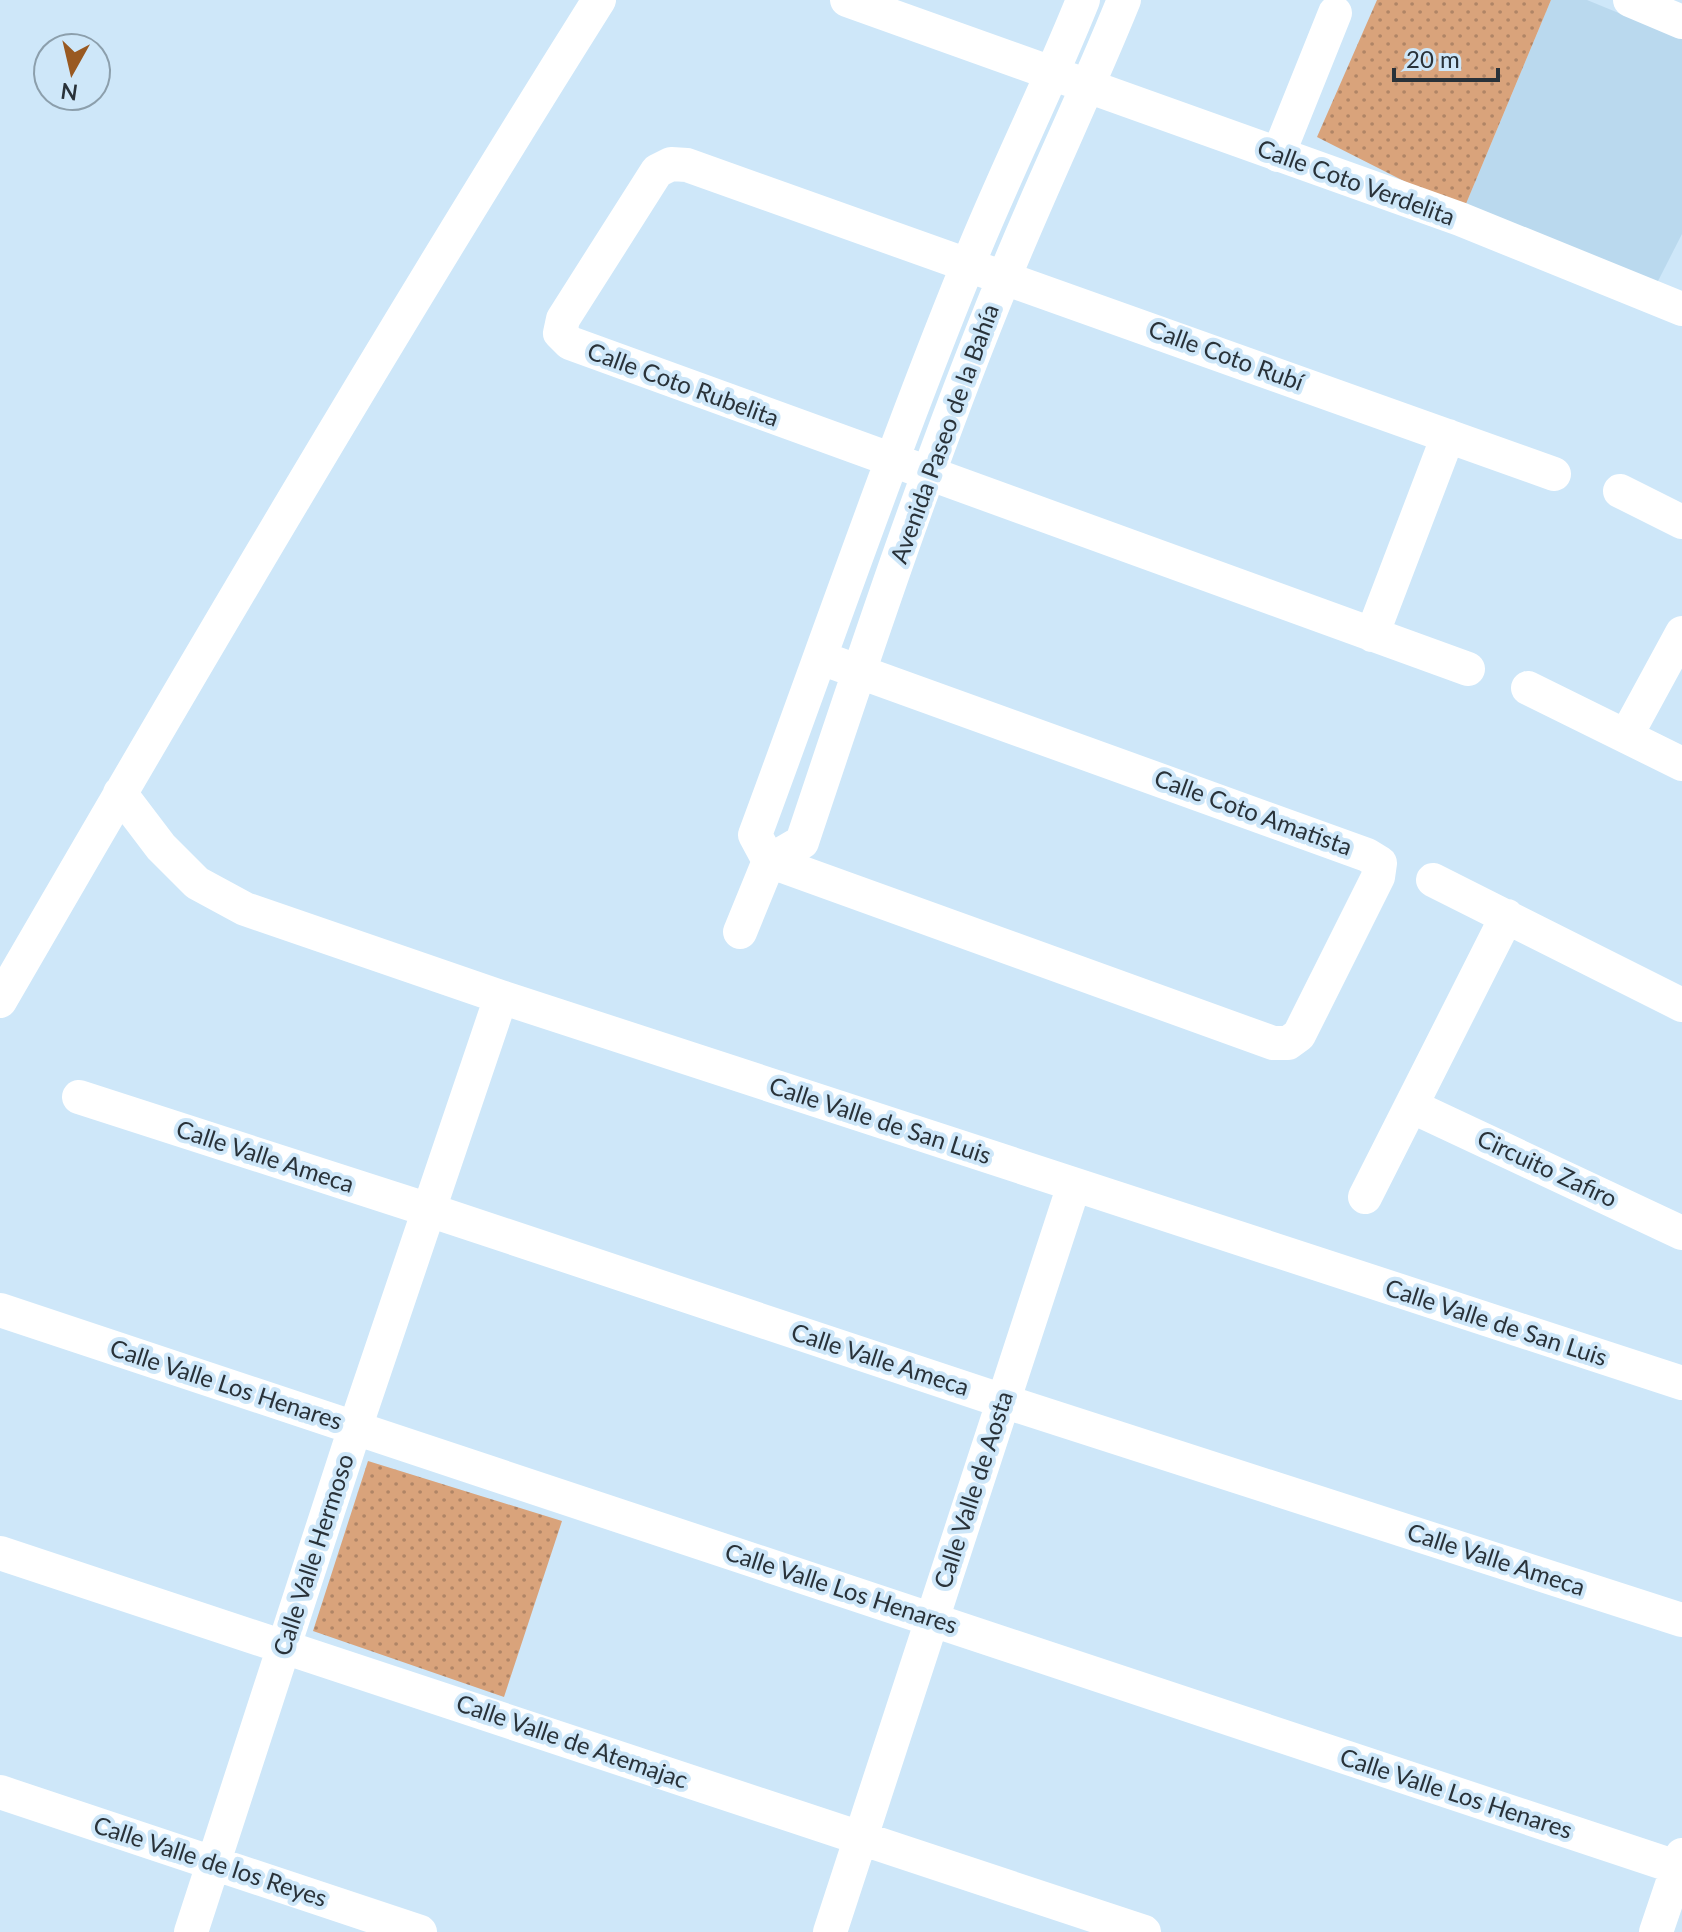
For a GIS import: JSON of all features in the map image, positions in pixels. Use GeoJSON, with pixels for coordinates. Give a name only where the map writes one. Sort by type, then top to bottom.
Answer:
{"type":"FeatureCollection","features":[{"type":"Feature","properties":{"kind":"street"},"geometry":{"type":"LineString","coordinates":[[0,1001],[120,793],[492,170],[599,0]]}},
{"type":"Feature","properties":{"kind":"street","name":"Calle Coto Verdelita"},"geometry":{"type":"LineString","coordinates":[[847,0],[1460,219],[1670,304]]}},
{"type":"Feature","properties":{"kind":"street","name":"Avenida Paseo de la Bahía"},"geometry":{"type":"LineString","coordinates":[[1083,0],[968,264],[891,461],[755,835],[769,861],[802,842],[859,670],[1004,277],[1089,87],[1124,0]]}},
{"type":"Feature","properties":{"kind":"street"},"geometry":{"type":"LineString","coordinates":[[1630,0],[1682,22]]}},
{"type":"Feature","properties":{"kind":"street"},"geometry":{"type":"LineString","coordinates":[[1278,155],[1335,13]]}},
{"type":"Feature","properties":{"kind":"street","name":"Calle Coto Rubelita"},"geometry":{"type":"LineString","coordinates":[[891,461],[570,343],[560,333],[563,319],[657,171],[671,164],[687,165],[968,264]]}},
{"type":"Feature","properties":{"kind":"street","name":"Calle Coto Rubí"},"geometry":{"type":"LineString","coordinates":[[968,264],[1554,474]]}},
{"type":"Feature","properties":{"kind":"street"},"geometry":{"type":"LineString","coordinates":[[1372,635],[1448,436]]}},
{"type":"Feature","properties":{"kind":"street"},"geometry":{"type":"LineString","coordinates":[[891,461],[1468,669]]}},
{"type":"Feature","properties":{"kind":"street"},"geometry":{"type":"LineString","coordinates":[[1620,491],[1682,522]]}},
{"type":"Feature","properties":{"kind":"street"},"geometry":{"type":"LineString","coordinates":[[1626,736],[1682,633]]}},
{"type":"Feature","properties":{"kind":"street","name":"Calle Coto Amatista"},"geometry":{"type":"LineString","coordinates":[[769,861],[1273,1043],[1288,1043],[1299,1035],[1378,877],[1380,863],[1367,855],[821,658]]}},
{"type":"Feature","properties":{"kind":"street"},"geometry":{"type":"LineString","coordinates":[[1528,688],[1682,764]]}},
{"type":"Feature","properties":{"kind":"street","name":"Calle Valle de San Luis"},"geometry":{"type":"LineString","coordinates":[[120,793],[161,847],[197,883],[245,909],[501,997],[1682,1383]]}},
{"type":"Feature","properties":{"kind":"street"},"geometry":{"type":"LineString","coordinates":[[740,932],[769,861]]}},
{"type":"Feature","properties":{"kind":"street"},"geometry":{"type":"LineString","coordinates":[[1433,880],[1682,1005]]}},
{"type":"Feature","properties":{"kind":"street"},"geometry":{"type":"LineString","coordinates":[[1365,1197],[1507,916]]}},
{"type":"Feature","properties":{"kind":"street","name":"Calle Valle Hermoso"},"geometry":{"type":"LineString","coordinates":[[191,1932],[355,1428],[501,997]]}},
{"type":"Feature","properties":{"kind":"street","name":"Calle Valle Ameca"},"geometry":{"type":"LineString","coordinates":[[79,1097],[1003,1401],[1682,1620]]}},
{"type":"Feature","properties":{"kind":"street","name":"Circuito Zafiro"},"geometry":{"type":"LineString","coordinates":[[1411,1106],[1682,1233]]}},
{"type":"Feature","properties":{"kind":"street","name":"Calle Valle de Aosta"},"geometry":{"type":"LineString","coordinates":[[830,1932],[1074,1185]]}},
{"type":"Feature","properties":{"kind":"street","name":"Calle Valle Los Henares"},"geometry":{"type":"LineString","coordinates":[[0,1310],[1681,1864]]}},
{"type":"Feature","properties":{"kind":"street","name":"Calle Valle de Atemajac"},"geometry":{"type":"LineString","coordinates":[[0,1553],[1144,1932]]}},
{"type":"Feature","properties":{"kind":"street","name":"Calle Valle de los Reyes"},"geometry":{"type":"LineString","coordinates":[[0,1792],[420,1932]]}},
{"type":"Feature","properties":{"kind":"street"},"geometry":{"type":"LineString","coordinates":[[1656,1932],[1681,1864]]}},
{"type":"Feature","properties":{"kind":"shaded area"},"geometry":{"type":"Polygon","coordinates":[[[1377,0],[1551,0],[1463,211],[1317,137],[1377,0]]]}},
{"type":"Feature","properties":{"kind":"shaded area"},"geometry":{"type":"Polygon","coordinates":[[[1551,0],[1587,0],[1682,39],[1682,234],[1657,283],[1463,211],[1551,0]]]}},
{"type":"Feature","properties":{"kind":"shaded area"},"geometry":{"type":"Polygon","coordinates":[[[368,1461],[562,1521],[504,1697],[313,1631],[368,1461]]]}}]}
